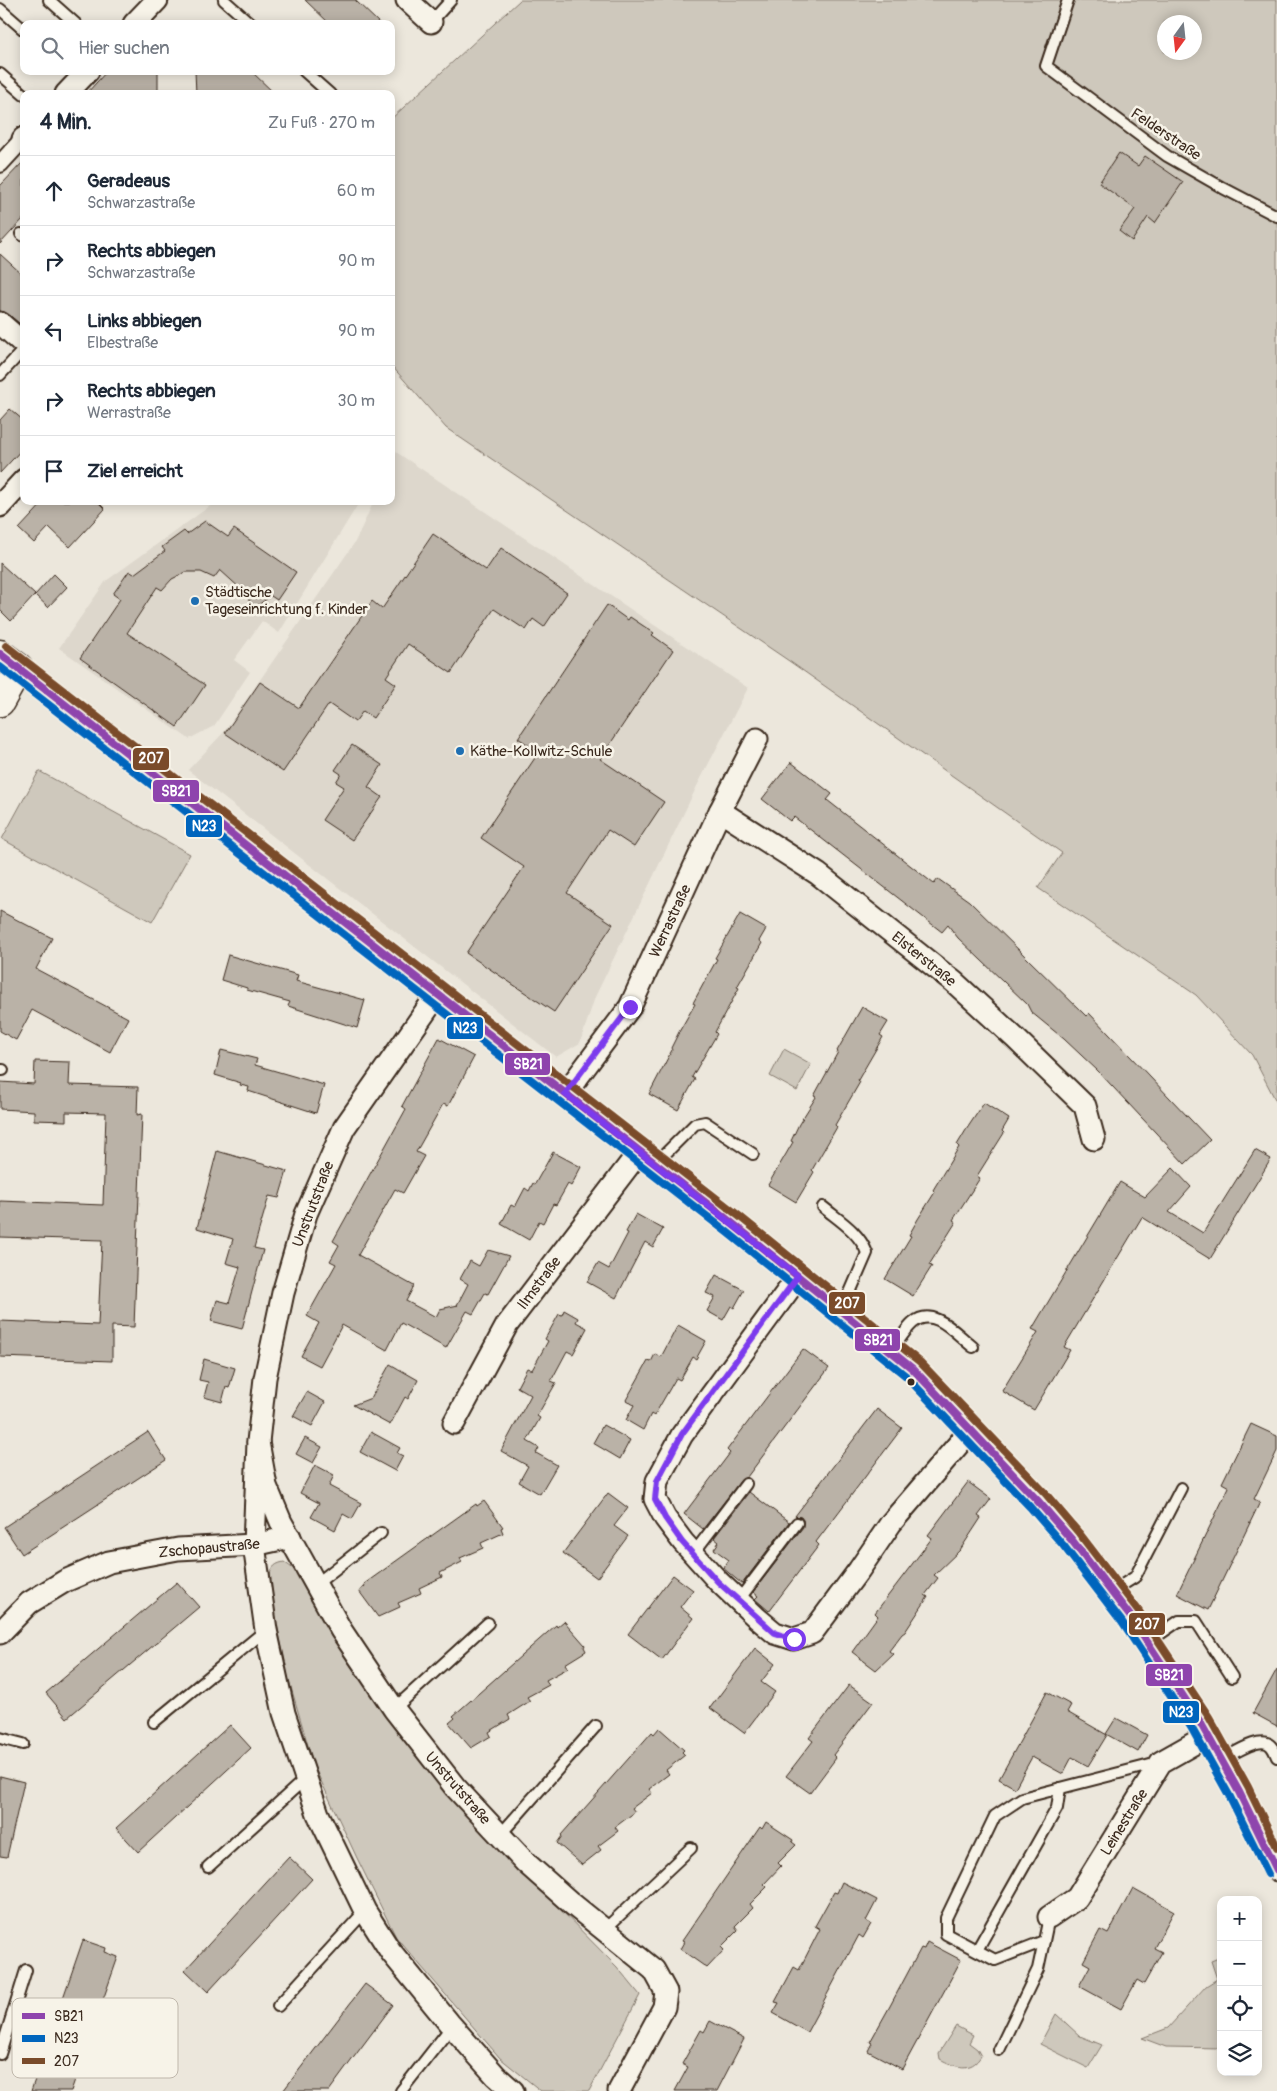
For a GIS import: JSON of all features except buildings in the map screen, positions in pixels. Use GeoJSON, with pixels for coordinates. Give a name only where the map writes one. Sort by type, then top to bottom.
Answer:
{"type":"FeatureCollection","features":[{"type":"Feature","properties":{"kind":"main road"},"geometry":{"type":"LineString","coordinates":[[0,702],[9,661]]}},
{"type":"Feature","properties":{"kind":"street"},"geometry":{"type":"LineString","coordinates":[[138,20],[157,0]]}},
{"type":"Feature","properties":{"kind":"street"},"geometry":{"type":"LineString","coordinates":[[407,0],[431,22]]}},
{"type":"Feature","properties":{"kind":"street"},"geometry":{"type":"LineString","coordinates":[[0,164],[20,147]]}},
{"type":"Feature","properties":{"kind":"street"},"geometry":{"type":"LineString","coordinates":[[0,322],[20,340]]}},
{"type":"Feature","properties":{"kind":"street"},"geometry":{"type":"LineString","coordinates":[[0,506],[20,484]]}},
{"type":"Feature","properties":{"kind":"street"},"geometry":{"type":"LineString","coordinates":[[9,661],[261,855],[437,995],[798,1276],[913,1369],[1037,1500],[1071,1539],[1111,1592],[1148,1643],[1207,1736],[1239,1792],[1277,1870]]}},
{"type":"Feature","properties":{"kind":"street","name":"Werrastraße"},"geometry":{"type":"LineString","coordinates":[[565,1094],[630,1007],[720,811],[756,738]]}},
{"type":"Feature","properties":{"kind":"street","name":"Elsterstraße"},"geometry":{"type":"LineString","coordinates":[[720,811],[818,874],[954,982],[1085,1106],[1094,1140]]}},
{"type":"Feature","properties":{"kind":"street","name":"Unstrutstraße"},"geometry":{"type":"LineString","coordinates":[[437,995],[344,1128],[306,1214],[280,1302],[265,1378],[258,1442],[254,1545],[266,1630],[284,1713],[318,1814],[366,1911],[391,1952],[452,2026],[496,2076],[512,2091]]}},
{"type":"Feature","properties":{"kind":"street","name":"Ilmstraße"},"geometry":{"type":"LineString","coordinates":[[454,1423],[507,1325],[647,1158]]}},
{"type":"Feature","properties":{"kind":"street"},"geometry":{"type":"LineString","coordinates":[[798,1276],[682,1434],[657,1481],[655,1499],[665,1518],[693,1554],[738,1600],[775,1633],[794,1639],[812,1633],[891,1523],[970,1431]]}},
{"type":"Feature","properties":{"kind":"street","name":"Unstrutstraße"},"geometry":{"type":"LineString","coordinates":[[258,1442],[266,1486],[281,1522],[315,1585],[360,1660],[394,1709],[455,1787],[500,1836],[564,1898],[654,1970],[666,1992],[664,2007],[619,2091]]}},
{"type":"Feature","properties":{"kind":"street","name":"Zschopaustraße"},"geometry":{"type":"LineString","coordinates":[[0,1633],[28,1603],[65,1581],[109,1562],[178,1548],[254,1545],[290,1537]]}},
{"type":"Feature","properties":{"kind":"street","name":"Leinestraße"},"geometry":{"type":"LineString","coordinates":[[1049,1916],[1077,1898],[1161,1762],[1207,1736]]}},
{"type":"Feature","properties":{"kind":"lane"},"geometry":{"type":"LineString","coordinates":[[49,0],[72,20]]}},
{"type":"Feature","properties":{"kind":"lane"},"geometry":{"type":"LineString","coordinates":[[224,0],[246,20]]}},
{"type":"Feature","properties":{"kind":"lane"},"geometry":{"type":"LineString","coordinates":[[431,22],[451,0]]}},
{"type":"Feature","properties":{"kind":"lane","name":"Felderstraße"},"geometry":{"type":"LineString","coordinates":[[1068,0],[1046,66],[1167,156],[1277,216]]}},
{"type":"Feature","properties":{"kind":"lane"},"geometry":{"type":"LineString","coordinates":[[0,9],[20,26]]}},
{"type":"Feature","properties":{"kind":"lane"},"geometry":{"type":"LineString","coordinates":[[0,74],[20,92]]}},
{"type":"Feature","properties":{"kind":"lane"},"geometry":{"type":"LineString","coordinates":[[309,75],[325,90]]}},
{"type":"Feature","properties":{"kind":"lane"},"geometry":{"type":"LineString","coordinates":[[0,375],[20,353]]}},
{"type":"Feature","properties":{"kind":"lane"},"geometry":{"type":"LineString","coordinates":[[647,1158],[695,1124],[705,1122],[753,1154]]}},
{"type":"Feature","properties":{"kind":"lane"},"geometry":{"type":"LineString","coordinates":[[822,1207],[857,1235],[863,1243],[867,1254],[842,1311]]}},
{"type":"Feature","properties":{"kind":"lane"},"geometry":{"type":"LineString","coordinates":[[891,1351],[914,1323],[925,1317],[937,1318],[973,1347]]}},
{"type":"Feature","properties":{"kind":"lane"},"geometry":{"type":"LineString","coordinates":[[693,1554],[746,1484]]}},
{"type":"Feature","properties":{"kind":"lane"},"geometry":{"type":"LineString","coordinates":[[1111,1592],[1135,1577],[1181,1488]]}},
{"type":"Feature","properties":{"kind":"lane"},"geometry":{"type":"LineString","coordinates":[[738,1600],[797,1523]]}},
{"type":"Feature","properties":{"kind":"lane"},"geometry":{"type":"LineString","coordinates":[[315,1585],[381,1533]]}},
{"type":"Feature","properties":{"kind":"lane"},"geometry":{"type":"LineString","coordinates":[[1148,1643],[1178,1621],[1196,1621],[1232,1677]]}},
{"type":"Feature","properties":{"kind":"lane"},"geometry":{"type":"LineString","coordinates":[[394,1709],[488,1623]]}},
{"type":"Feature","properties":{"kind":"lane"},"geometry":{"type":"LineString","coordinates":[[154,1722],[266,1630]]}},
{"type":"Feature","properties":{"kind":"lane"},"geometry":{"type":"LineString","coordinates":[[500,1836],[596,1726]]}},
{"type":"Feature","properties":{"kind":"lane"},"geometry":{"type":"LineString","coordinates":[[0,1738],[23,1744]]}},
{"type":"Feature","properties":{"kind":"lane"},"geometry":{"type":"LineString","coordinates":[[1221,1760],[1259,1741],[1266,1742],[1271,1746],[1277,1757]]}},
{"type":"Feature","properties":{"kind":"lane"},"geometry":{"type":"LineString","coordinates":[[1044,1941],[996,1960],[946,1934],[946,1918],[995,1816],[1022,1798],[1161,1762]]}},
{"type":"Feature","properties":{"kind":"lane"},"geometry":{"type":"LineString","coordinates":[[208,1867],[306,1778]]}},
{"type":"Feature","properties":{"kind":"lane"},"geometry":{"type":"LineString","coordinates":[[977,1950],[1057,1808],[1060,1788]]}},
{"type":"Feature","properties":{"kind":"lane"},"geometry":{"type":"LineString","coordinates":[[604,1930],[691,1848]]}},
{"type":"Feature","properties":{"kind":"lane"},"geometry":{"type":"LineString","coordinates":[[278,2006],[366,1911]]}},
{"type":"Feature","properties":{"kind":"lane"},"geometry":{"type":"LineString","coordinates":[[998,2050],[1038,1969],[1049,1916]]}},
{"type":"Feature","properties":{"kind":"lane"},"geometry":{"type":"LineString","coordinates":[[17,1998],[26,1970]]}},
{"type":"Feature","properties":{"kind":"lane"},"geometry":{"type":"LineString","coordinates":[[0,2054],[12,2015]]}},
{"type":"Feature","properties":{"kind":"lane"},"geometry":{"type":"LineString","coordinates":[[401,2091],[452,2026]]}},
{"type":"Feature","properties":{"kind":"shaded area"},"geometry":{"type":"Polygon","coordinates":[[[520,0],[1277,0],[1277,1103],[1252,1055],[1196,995],[1038,888],[1062,853],[792,663],[446,428],[395,370],[395,115],[520,0]]]}},
{"type":"Feature","properties":{"kind":"shaded area","name":"Käthe-Kollwitz-Schule"},"geometry":{"type":"Polygon","coordinates":[[[396,452],[748,688],[697,786],[595,997],[580,1043],[556,1057],[188,770],[224,732],[355,542],[372,505],[395,505],[396,452]]]}},
{"type":"Feature","properties":{"kind":"shaded area","name":"Städtische Tageseinrichtung f. Kinder"},"geometry":{"type":"Polygon","coordinates":[[[211,505],[358,505],[279,633],[262,621],[234,660],[250,672],[214,726],[189,739],[59,648],[106,581],[211,505]]]}},
{"type":"Feature","properties":{"kind":"shaded area"},"geometry":{"type":"Polygon","coordinates":[[[39,771],[190,854],[152,922],[2,839],[39,771]]]}},
{"type":"Feature","properties":{"kind":"shaded area"},"geometry":{"type":"Polygon","coordinates":[[[784,1049],[811,1064],[797,1091],[770,1076],[784,1049]]]}},
{"type":"Feature","properties":{"kind":"shaded area"},"geometry":{"type":"Polygon","coordinates":[[[284,1562],[295,1570],[348,1662],[419,1759],[487,1835],[617,1967],[640,1995],[589,2091],[541,2091],[500,2058],[396,1937],[314,1766],[288,1677],[268,1581],[273,1568],[277,1564],[284,1562]]]}},
{"type":"Feature","properties":{"kind":"shaded area"},"geometry":{"type":"Polygon","coordinates":[[[1217,1959],[1217,1979],[1211,1961],[1217,1959]]]}},
{"type":"Feature","properties":{"kind":"shaded area"},"geometry":{"type":"Polygon","coordinates":[[[1217,1979],[1217,2048],[1166,2047],[1142,2038],[1168,2028],[1206,1986],[1217,1979]]]}},
{"type":"Feature","properties":{"kind":"shaded area"},"geometry":{"type":"Polygon","coordinates":[[[1056,2014],[1080,2036],[1102,2045],[1088,2068],[1040,2044],[1056,2014]]]}},
{"type":"Feature","properties":{"kind":"shaded area"},"geometry":{"type":"Polygon","coordinates":[[[956,2026],[973,2035],[969,2043],[977,2049],[981,2056],[968,2067],[957,2066],[940,2059],[939,2053],[956,2026]]]}},
{"type":"Feature","properties":{"kind":"transit line","name":"207"},"geometry":{"type":"LineString","coordinates":[[6,646],[739,1216],[920,1362],[1045,1493],[1079,1533],[1138,1610],[1209,1717],[1248,1787],[1277,1847]]}},
{"type":"Feature","properties":{"kind":"transit line","name":"SB21"},"geometry":{"type":"LineString","coordinates":[[0,654],[733,1224],[913,1369],[1037,1500],[1071,1539],[1130,1616],[1200,1722],[1239,1792],[1277,1870]]}},
{"type":"Feature","properties":{"kind":"transit line","name":"N23"},"geometry":{"type":"LineString","coordinates":[[0,667],[727,1232],[906,1376],[1030,1507],[1063,1545],[1122,1622],[1191,1727],[1230,1797],[1268,1874]]}},
{"type":"Feature","properties":{"kind":"place","name":"Städtische Tageseinrichtung f. Kinder"},"geometry":{"type":"Point","coordinates":[195,601]}},
{"type":"Feature","properties":{"kind":"place","name":"Käthe-Kollwitz-Schule"},"geometry":{"type":"Point","coordinates":[460,751]}},
{"type":"Feature","properties":{"kind":"route"},"geometry":{"type":"LineString","coordinates":[[630,1007],[565,1094],[798,1276],[682,1434],[657,1481],[655,1499],[665,1518],[682,1542],[718,1582],[775,1633],[794,1639]]}}]}
